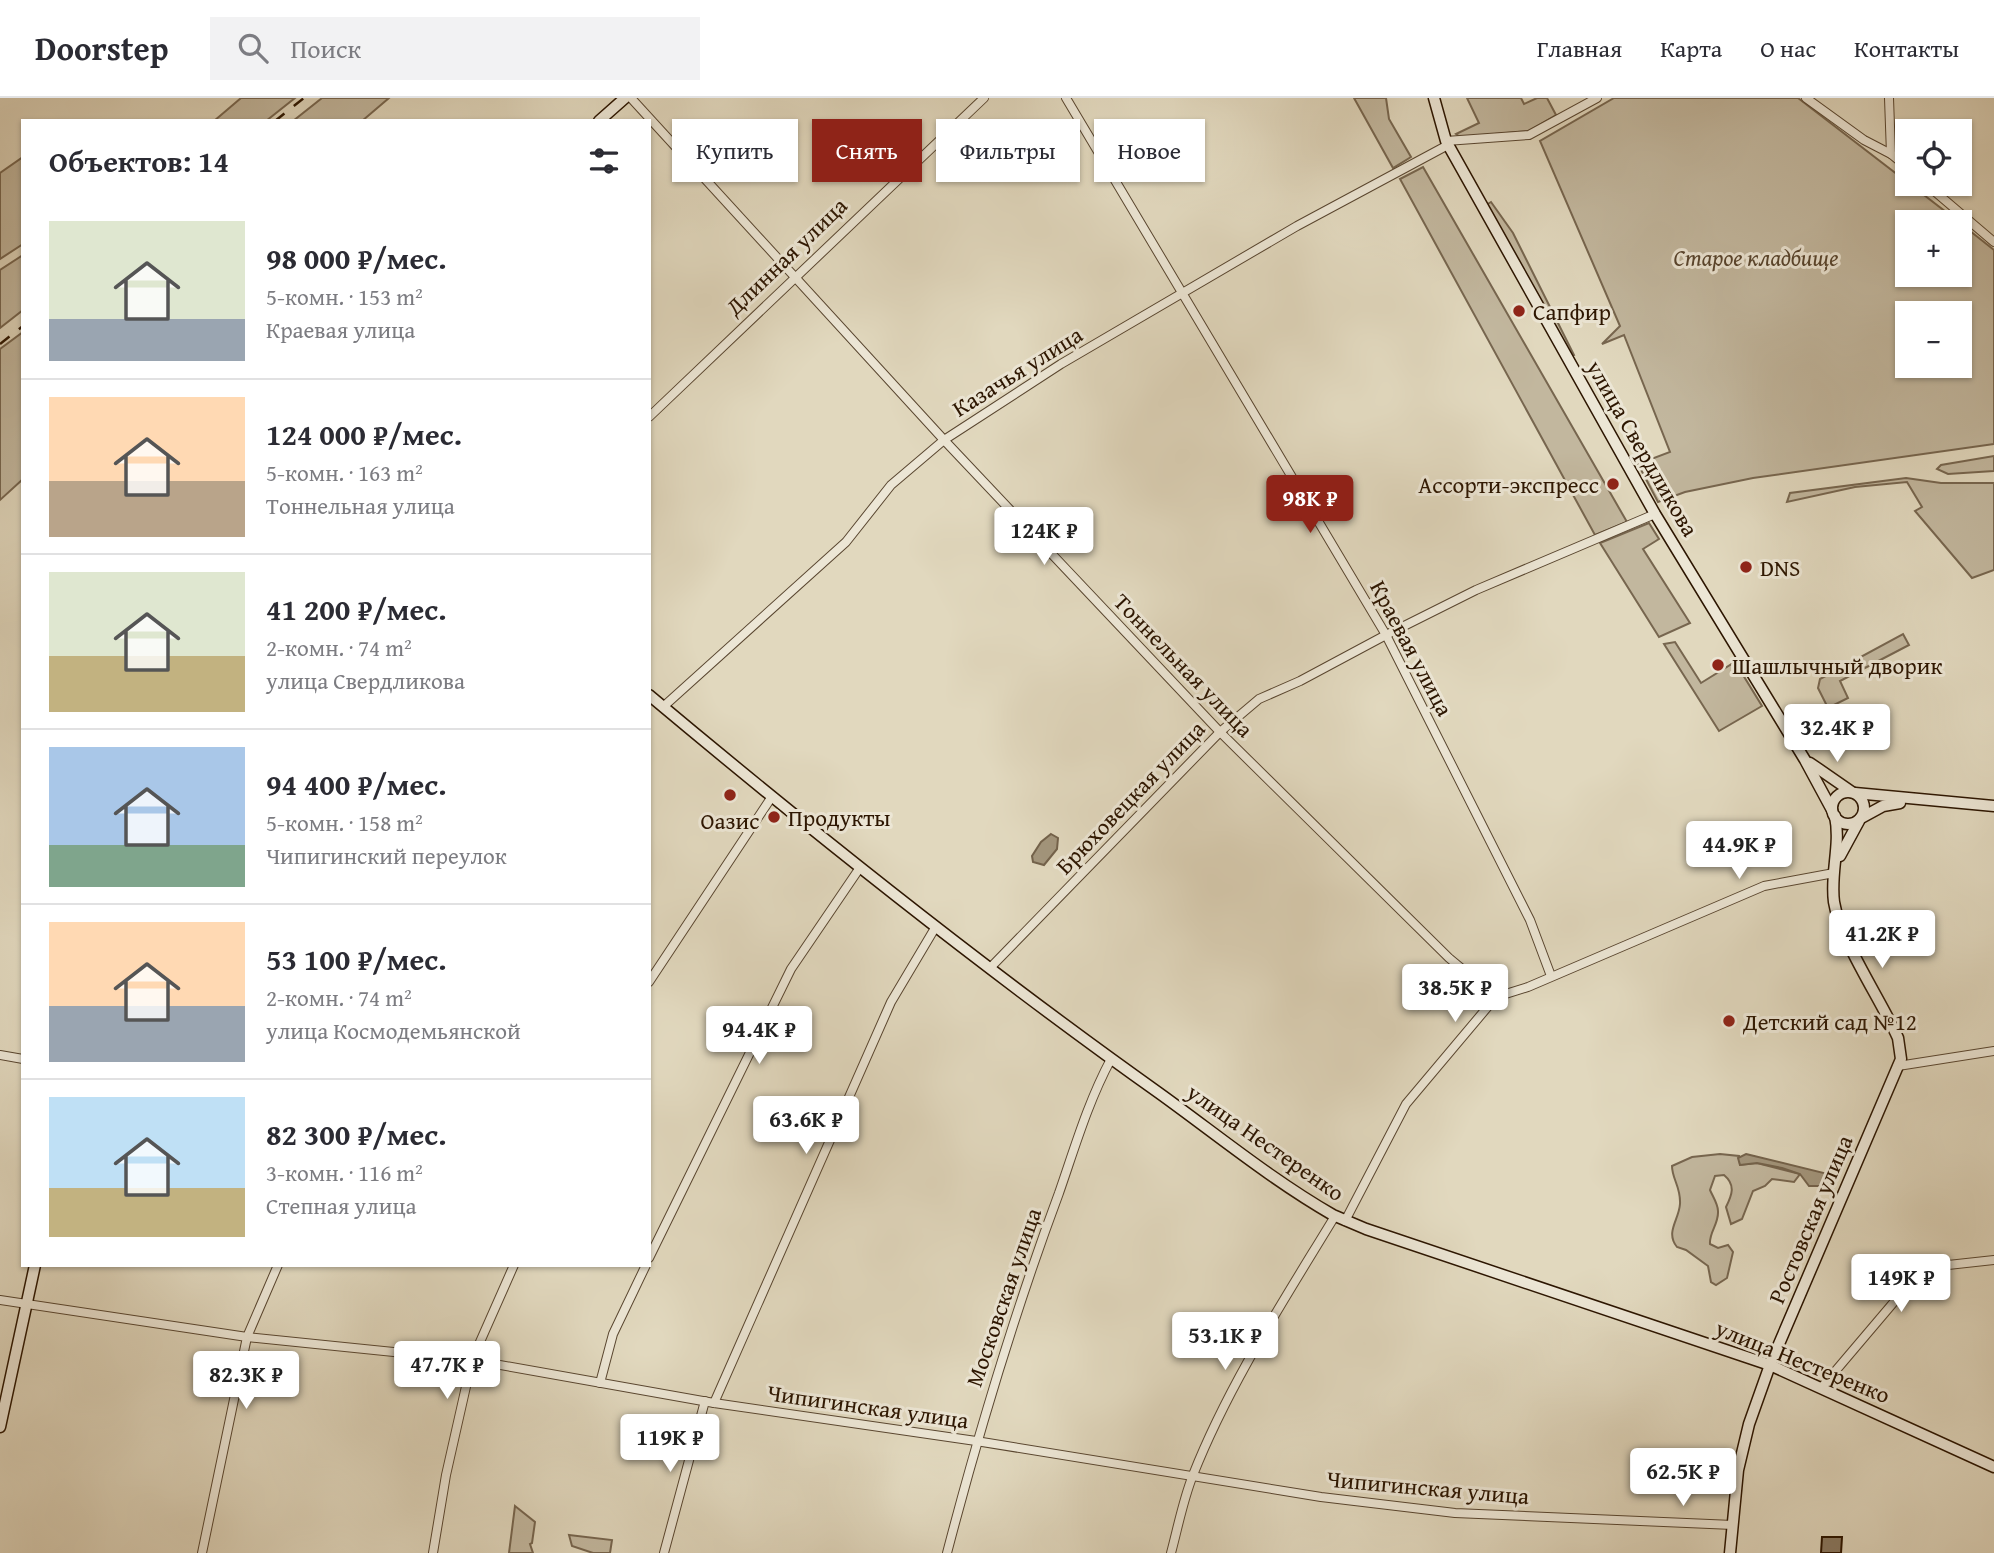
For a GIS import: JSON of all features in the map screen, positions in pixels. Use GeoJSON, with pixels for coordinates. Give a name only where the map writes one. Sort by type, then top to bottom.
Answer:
{"type":"FeatureCollection","features":[{"type":"Feature","properties":{"kind":"street"},"geometry":{"type":"LineString","coordinates":[[601,119],[625,98]]}},
{"type":"Feature","properties":{"kind":"street","name":"Тоннельная улица"},"geometry":{"type":"LineString","coordinates":[[631,98],[650,119]]}},
{"type":"Feature","properties":{"kind":"street","name":"Длинная улица"},"geometry":{"type":"LineString","coordinates":[[651,416],[984,98]]}},
{"type":"Feature","properties":{"kind":"street","name":"Краевая улица"},"geometry":{"type":"LineString","coordinates":[[1066,98],[1386,635],[1530,920],[1551,976]]}},
{"type":"Feature","properties":{"kind":"street","name":"улица Свердликова"},"geometry":{"type":"LineString","coordinates":[[1434,98],[1447,143],[1655,514],[1805,760],[1833,813],[1838,841],[1834,899],[1838,916],[1898,1038],[1901,1054],[1898,1066]]}},
{"type":"Feature","properties":{"kind":"street"},"geometry":{"type":"LineString","coordinates":[[1447,143],[1529,135],[1597,98]]}},
{"type":"Feature","properties":{"kind":"street"},"geometry":{"type":"LineString","coordinates":[[1806,98],[1864,140],[1895,157]]}},
{"type":"Feature","properties":{"kind":"street"},"geometry":{"type":"LineString","coordinates":[[1889,98],[1892,119],[1891,154]]}},
{"type":"Feature","properties":{"kind":"street","name":"Тоннельная улица"},"geometry":{"type":"LineString","coordinates":[[651,120],[944,440],[1220,732],[1449,958],[1496,998]]}},
{"type":"Feature","properties":{"kind":"street","name":"Казачья улица"},"geometry":{"type":"LineString","coordinates":[[663,707],[846,542],[891,485],[944,440],[1061,364],[1297,226],[1447,143]]}},
{"type":"Feature","properties":{"kind":"street"},"geometry":{"type":"LineString","coordinates":[[1940,196],[1994,242]]}},
{"type":"Feature","properties":{"kind":"street","name":"Брюховецкая улица"},"geometry":{"type":"LineString","coordinates":[[990,968],[1220,732],[1259,699],[1306,678],[1476,590],[1655,514]]}},
{"type":"Feature","properties":{"kind":"street","name":"улица Нестеренко"},"geometry":{"type":"LineString","coordinates":[[651,697],[771,798],[935,928],[1111,1059],[1340,1218],[1770,1365],[1994,1467]]}},
{"type":"Feature","properties":{"kind":"street"},"geometry":{"type":"LineString","coordinates":[[1171,1553],[1192,1478],[1242,1373],[1381,1156],[1401,1112],[1496,998],[1764,886],[1835,869],[1860,819],[1864,803],[1854,793],[1805,760]]}},
{"type":"Feature","properties":{"kind":"street"},"geometry":{"type":"LineString","coordinates":[[1916,801],[1883,806],[1860,819],[1844,824],[1833,813],[1838,796],[1854,793],[1916,801],[1994,806]]}},
{"type":"Feature","properties":{"kind":"street"},"geometry":{"type":"LineString","coordinates":[[651,979],[771,798]]}},
{"type":"Feature","properties":{"kind":"street"},"geometry":{"type":"LineString","coordinates":[[651,1254],[791,969],[859,869]]}},
{"type":"Feature","properties":{"kind":"street"},"geometry":{"type":"LineString","coordinates":[[664,1553],[709,1402],[891,1002],[935,928]]}},
{"type":"Feature","properties":{"kind":"street"},"geometry":{"type":"LineString","coordinates":[[1898,1066],[1994,1051]]}},
{"type":"Feature","properties":{"kind":"street"},"geometry":{"type":"LineString","coordinates":[[0,1055],[21,1059]]}},
{"type":"Feature","properties":{"kind":"street","name":"Московская улица"},"geometry":{"type":"LineString","coordinates":[[947,1553],[976,1441],[1028,1277],[1092,1095],[1111,1059]]}},
{"type":"Feature","properties":{"kind":"street","name":"Ростовская улица"},"geometry":{"type":"LineString","coordinates":[[1730,1553],[1743,1444],[1770,1365],[1898,1066]]}},
{"type":"Feature","properties":{"kind":"street"},"geometry":{"type":"LineString","coordinates":[[1821,1388],[1916,1276],[1938,1266],[1994,1260]]}},
{"type":"Feature","properties":{"kind":"street"},"geometry":{"type":"LineString","coordinates":[[0,1427],[34,1267]]}},
{"type":"Feature","properties":{"kind":"street"},"geometry":{"type":"LineString","coordinates":[[202,1553],[247,1337],[277,1267]]}},
{"type":"Feature","properties":{"kind":"street"},"geometry":{"type":"LineString","coordinates":[[433,1553],[446,1475],[472,1360],[513,1267]]}},
{"type":"Feature","properties":{"kind":"street"},"geometry":{"type":"LineString","coordinates":[[600,1383],[613,1334],[645,1267]]}},
{"type":"Feature","properties":{"kind":"street","name":"Чипигинская улица"},"geometry":{"type":"LineString","coordinates":[[0,1300],[247,1337],[472,1360],[709,1402],[976,1441],[1321,1497],[1455,1513],[1732,1525]]}},
{"type":"Feature","properties":{"kind":"green space"},"geometry":{"type":"Polygon","coordinates":[[[241,98],[295,98],[269,119],[216,119],[241,98]]]}},
{"type":"Feature","properties":{"kind":"green space"},"geometry":{"type":"Polygon","coordinates":[[[322,98],[389,98],[364,119],[296,119],[322,98]]]}},
{"type":"Feature","properties":{"kind":"green space"},"geometry":{"type":"Polygon","coordinates":[[[1354,98],[1386,98],[1389,119],[1411,157],[1393,168],[1354,98]]]}},
{"type":"Feature","properties":{"kind":"green space"},"geometry":{"type":"Polygon","coordinates":[[[1467,98],[1521,98],[1524,104],[1537,98],[1547,98],[1556,115],[1529,131],[1460,137],[1456,134],[1479,123],[1467,98]]]}},
{"type":"Feature","properties":{"kind":"green space","name":"Старое кладбище"},"geometry":{"type":"Polygon","coordinates":[[[1614,98],[1798,98],[1895,173],[1895,196],[1925,196],[1943,210],[1895,210],[1895,287],[1972,287],[1972,233],[1994,250],[1994,444],[1753,478],[1685,492],[1658,502],[1638,464],[1670,452],[1624,335],[1602,344],[1620,326],[1540,141],[1614,98]]]}},
{"type":"Feature","properties":{"kind":"green space"},"geometry":{"type":"Polygon","coordinates":[[[21,158],[21,245],[0,259],[0,173],[21,158]]]}},
{"type":"Feature","properties":{"kind":"green space"},"geometry":{"type":"Polygon","coordinates":[[[1423,167],[1627,522],[1595,535],[1400,179],[1423,167]]]}},
{"type":"Feature","properties":{"kind":"green space"},"geometry":{"type":"Polygon","coordinates":[[[1491,202],[1513,233],[1574,355],[1570,357],[1486,205],[1491,202]]]}},
{"type":"Feature","properties":{"kind":"green space"},"geometry":{"type":"Polygon","coordinates":[[[21,256],[21,312],[0,328],[0,270],[21,256]]]}},
{"type":"Feature","properties":{"kind":"green space"},"geometry":{"type":"Polygon","coordinates":[[[21,333],[21,481],[0,500],[0,349],[21,333]]]}},
{"type":"Feature","properties":{"kind":"green space"},"geometry":{"type":"Polygon","coordinates":[[[1994,456],[1994,471],[1948,474],[1937,469],[1941,465],[1994,456]]]}},
{"type":"Feature","properties":{"kind":"green space"},"geometry":{"type":"Polygon","coordinates":[[[1906,478],[1941,483],[1994,483],[1994,570],[1972,578],[1915,511],[1922,507],[1907,482],[1855,487],[1787,502],[1790,493],[1906,478]]]}},
{"type":"Feature","properties":{"kind":"green space"},"geometry":{"type":"Polygon","coordinates":[[[1649,523],[1659,539],[1643,549],[1690,623],[1659,637],[1600,543],[1649,523]]]}},
{"type":"Feature","properties":{"kind":"green space"},"geometry":{"type":"Polygon","coordinates":[[[1903,634],[1909,645],[1840,681],[1848,698],[1828,708],[1818,688],[1820,679],[1903,634]]]}},
{"type":"Feature","properties":{"kind":"green space"},"geometry":{"type":"Polygon","coordinates":[[[1675,642],[1701,683],[1735,662],[1762,706],[1719,731],[1664,644],[1675,642]]]}},
{"type":"Feature","properties":{"kind":"green space"},"geometry":{"type":"Polygon","coordinates":[[[1720,1154],[1739,1156],[1740,1165],[1757,1163],[1800,1174],[1794,1182],[1772,1179],[1765,1186],[1753,1191],[1742,1219],[1731,1224],[1726,1207],[1731,1194],[1730,1183],[1724,1175],[1715,1176],[1710,1190],[1718,1216],[1710,1244],[1718,1248],[1728,1245],[1733,1252],[1727,1278],[1716,1285],[1711,1282],[1708,1266],[1686,1250],[1677,1247],[1674,1242],[1672,1231],[1680,1198],[1672,1166],[1692,1157],[1720,1154]]]}},
{"type":"Feature","properties":{"kind":"green space"},"geometry":{"type":"Polygon","coordinates":[[[515,1506],[535,1522],[530,1544],[533,1553],[509,1553],[515,1506]]]}},
{"type":"Feature","properties":{"kind":"green space"},"geometry":{"type":"Polygon","coordinates":[[[569,1535],[612,1540],[610,1553],[593,1553],[572,1546],[569,1535]]]}},
{"type":"Feature","properties":{"kind":"shaded area"},"geometry":{"type":"Polygon","coordinates":[[[1051,834],[1058,838],[1057,849],[1044,865],[1033,862],[1032,856],[1041,842],[1051,834]]]}},
{"type":"Feature","properties":{"kind":"shaded area"},"geometry":{"type":"Polygon","coordinates":[[[1746,1154],[1828,1174],[1832,1181],[1829,1186],[1809,1186],[1800,1174],[1782,1168],[1757,1163],[1740,1165],[1738,1158],[1746,1154]]]}},
{"type":"Feature","properties":{"kind":"building"},"geometry":{"type":"Polygon","coordinates":[[[1822,1537],[1842,1537],[1841,1553],[1821,1553],[1822,1537]]]}},
{"type":"Feature","properties":{"kind":"railway"},"geometry":{"type":"LineString","coordinates":[[278,119],[304,98]]}},
{"type":"Feature","properties":{"kind":"railway"},"geometry":{"type":"LineString","coordinates":[[0,344],[21,328]]}},
{"type":"Feature","properties":{"kind":"place","name":"Сапфир"},"geometry":{"type":"Point","coordinates":[1519,311]}},
{"type":"Feature","properties":{"kind":"place","name":"Ассорти-экспресс"},"geometry":{"type":"Point","coordinates":[1613,484]}},
{"type":"Feature","properties":{"kind":"place","name":"DNS"},"geometry":{"type":"Point","coordinates":[1746,567]}},
{"type":"Feature","properties":{"kind":"place","name":"Шашлычный дворик"},"geometry":{"type":"Point","coordinates":[1718,665]}},
{"type":"Feature","properties":{"kind":"place","name":"Оазис"},"geometry":{"type":"Point","coordinates":[730,795]}},
{"type":"Feature","properties":{"kind":"place","name":"Продукты"},"geometry":{"type":"Point","coordinates":[774,817]}},
{"type":"Feature","properties":{"kind":"place","name":"Детский сад №12"},"geometry":{"type":"Point","coordinates":[1729,1021]}}]}
